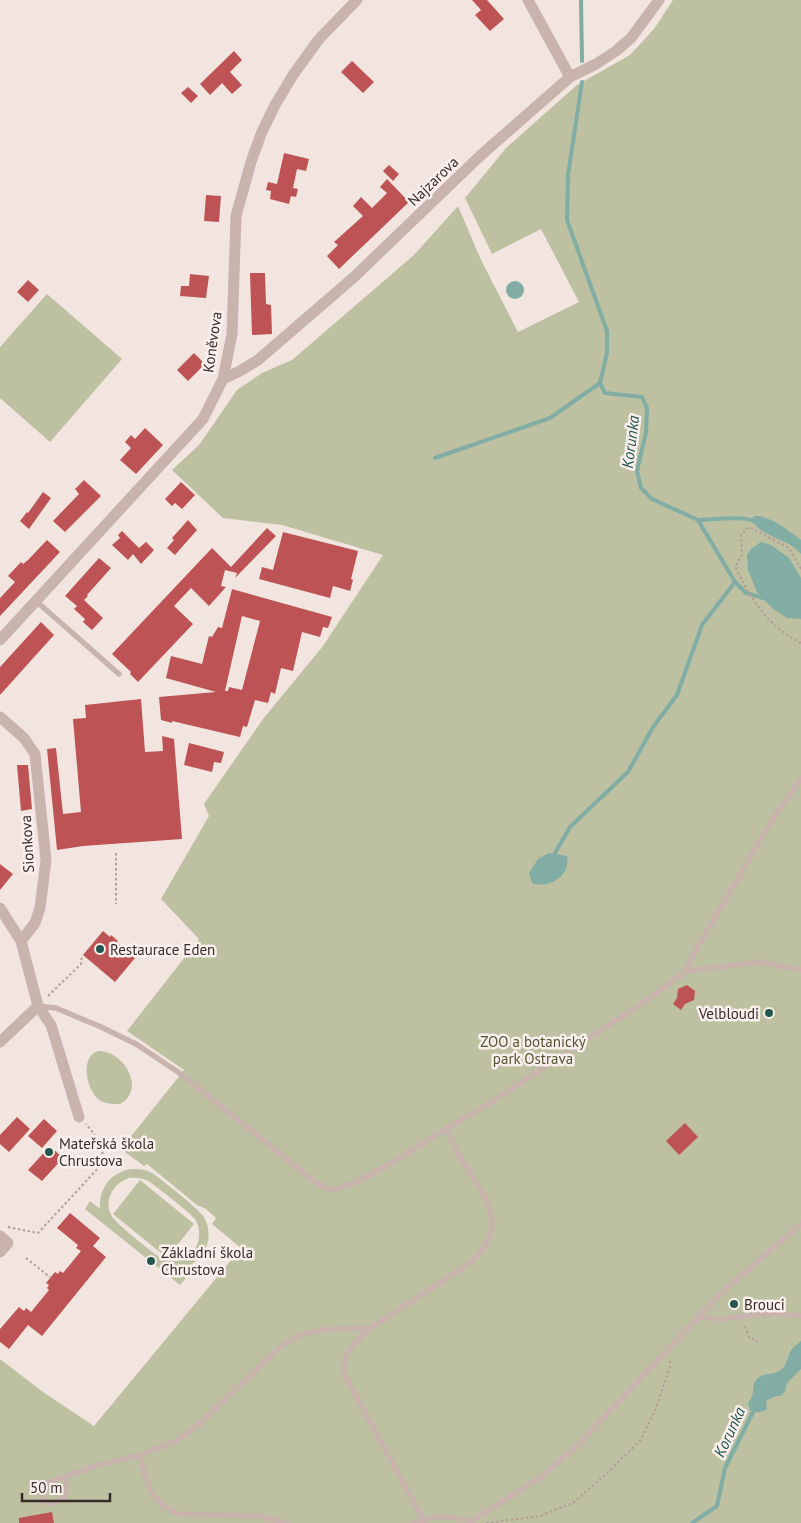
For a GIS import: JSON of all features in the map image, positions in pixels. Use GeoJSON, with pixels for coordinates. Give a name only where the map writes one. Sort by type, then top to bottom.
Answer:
{"type":"FeatureCollection","features":[{"type":"Feature","properties":{"kind":"street","name":"Koněvova"},"geometry":{"type":"LineString","coordinates":[[0,640],[203,420],[223,379],[232,334],[236,216],[251,162],[272,112],[293,75],[319,39],[357,0]]}},
{"type":"Feature","properties":{"kind":"street"},"geometry":{"type":"LineString","coordinates":[[528,0],[570,77]]}},
{"type":"Feature","properties":{"kind":"street","name":"Najzarova"},"geometry":{"type":"LineString","coordinates":[[223,379],[258,360],[352,278],[480,156],[570,77],[596,64],[631,38],[659,0]]}},
{"type":"Feature","properties":{"kind":"street","name":"Sionkova"},"geometry":{"type":"LineString","coordinates":[[0,717],[24,738],[34,754],[46,860],[40,908],[34,923],[21,941]]}},
{"type":"Feature","properties":{"kind":"street"},"geometry":{"type":"LineString","coordinates":[[0,908],[21,941],[38,1006],[50,1025],[80,1117]]}},
{"type":"Feature","properties":{"kind":"street"},"geometry":{"type":"LineString","coordinates":[[0,1042],[38,1006]]}},
{"type":"Feature","properties":{"kind":"street"},"geometry":{"type":"LineString","coordinates":[[0,1252],[4,1240]]}},
{"type":"Feature","properties":{"kind":"lane"},"geometry":{"type":"LineString","coordinates":[[36,601],[119,674]]}},
{"type":"Feature","properties":{"kind":"lane"},"geometry":{"type":"LineString","coordinates":[[686,971],[690,960],[772,820],[801,779]]}},
{"type":"Feature","properties":{"kind":"lane"},"geometry":{"type":"LineString","coordinates":[[38,1006],[56,1008],[136,1044],[181,1074],[315,1182],[329,1189],[350,1185],[364,1178],[482,1108],[644,1002],[686,971],[760,962],[801,970]]}},
{"type":"Feature","properties":{"kind":"lane"},"geometry":{"type":"LineString","coordinates":[[424,1521],[344,1374],[343,1364],[350,1349],[369,1329],[470,1263],[482,1252],[489,1240],[492,1228],[489,1208],[446,1129]]}},
{"type":"Feature","properties":{"kind":"lane"},"geometry":{"type":"LineString","coordinates":[[413,1523],[445,1516],[470,1522],[540,1477],[576,1447],[721,1293],[801,1224]]}},
{"type":"Feature","properties":{"kind":"lane"},"geometry":{"type":"LineString","coordinates":[[699,1317],[720,1319],[774,1313],[801,1316]]}},
{"type":"Feature","properties":{"kind":"lane"},"geometry":{"type":"LineString","coordinates":[[67,1476],[66,1493],[63,1498],[52,1503],[45,1502],[42,1494],[47,1483],[95,1466],[140,1455],[176,1441],[198,1425],[281,1346],[300,1335],[322,1330],[369,1329]]}},
{"type":"Feature","properties":{"kind":"lane"},"geometry":{"type":"LineString","coordinates":[[140,1455],[152,1493],[157,1502],[166,1509],[178,1514],[260,1516],[286,1523]]}},
{"type":"Feature","properties":{"kind":"path"},"geometry":{"type":"LineString","coordinates":[[801,569],[789,548],[749,527],[741,535],[742,555],[735,567],[751,598],[773,625],[801,643]]}},
{"type":"Feature","properties":{"kind":"path"},"geometry":{"type":"LineString","coordinates":[[116,852],[116,904]]}},
{"type":"Feature","properties":{"kind":"path"},"geometry":{"type":"LineString","coordinates":[[38,1006],[81,964],[82,955]]}},
{"type":"Feature","properties":{"kind":"path"},"geometry":{"type":"LineString","coordinates":[[0,1225],[38,1232],[102,1163],[102,1144],[80,1117]]}},
{"type":"Feature","properties":{"kind":"path"},"geometry":{"type":"LineString","coordinates":[[26,1258],[50,1278]]}},
{"type":"Feature","properties":{"kind":"path"},"geometry":{"type":"LineString","coordinates":[[743,1316],[746,1332],[749,1337],[759,1342]]}},
{"type":"Feature","properties":{"kind":"path"},"geometry":{"type":"LineString","coordinates":[[470,1522],[485,1523],[540,1516],[573,1502],[607,1473],[640,1440],[655,1411],[670,1367],[672,1346]]}},
{"type":"Feature","properties":{"kind":"green space","name":"ZOO a botanický park Ostrava"},"geometry":{"type":"Polygon","coordinates":[[[673,0],[801,0],[801,1523],[0,1523],[0,1359],[43,1392],[94,1426],[241,1248],[212,1224],[216,1218],[206,1209],[197,1205],[147,1164],[144,1166],[121,1149],[184,1070],[127,1031],[199,939],[161,899],[209,816],[204,804],[263,719],[323,646],[383,555],[282,525],[223,518],[172,470],[199,445],[237,390],[262,373],[292,360],[414,255],[458,206],[481,260],[518,332],[579,302],[541,229],[492,254],[465,198],[506,148],[577,85],[630,55],[654,29],[673,0]]]}},
{"type":"Feature","properties":{"kind":"green space"},"geometry":{"type":"Polygon","coordinates":[[[47,294],[122,359],[50,442],[0,398],[0,347],[47,294]]]}},
{"type":"Feature","properties":{"kind":"green space"},"geometry":{"type":"Polygon","coordinates":[[[98,1051],[107,1052],[116,1057],[123,1063],[128,1072],[131,1080],[131,1089],[128,1097],[120,1104],[99,1100],[90,1087],[87,1066],[92,1054],[98,1051]]]}},
{"type":"Feature","properties":{"kind":"green space"},"geometry":{"type":"Polygon","coordinates":[[[136,1169],[150,1172],[179,1194],[204,1217],[208,1226],[209,1235],[207,1243],[199,1258],[185,1268],[176,1270],[186,1278],[180,1285],[85,1209],[90,1201],[100,1209],[101,1194],[107,1183],[117,1174],[136,1169]],[[129,1178],[118,1184],[111,1194],[109,1206],[113,1218],[137,1240],[163,1259],[176,1261],[187,1257],[198,1243],[199,1231],[195,1219],[148,1181],[139,1178],[129,1178]]]}},
{"type":"Feature","properties":{"kind":"green space"},"geometry":{"type":"Polygon","coordinates":[[[140,1180],[194,1224],[167,1258],[113,1214],[140,1180]]]}},
{"type":"Feature","properties":{"kind":"water"},"geometry":{"type":"Polygon","coordinates":[[[515,281],[521,284],[524,290],[521,296],[515,299],[509,296],[506,290],[509,284],[515,281]]]}},
{"type":"Feature","properties":{"kind":"water"},"geometry":{"type":"Polygon","coordinates":[[[754,516],[760,516],[773,521],[801,540],[801,554],[792,546],[755,525],[752,520],[754,516]]]}},
{"type":"Feature","properties":{"kind":"water"},"geometry":{"type":"Polygon","coordinates":[[[761,542],[771,545],[789,558],[801,578],[801,619],[787,618],[772,608],[757,592],[748,570],[747,555],[752,548],[761,542]]]}},
{"type":"Feature","properties":{"kind":"water"},"geometry":{"type":"Polygon","coordinates":[[[549,853],[567,856],[566,870],[552,882],[545,884],[532,883],[529,873],[538,859],[549,853]]]}},
{"type":"Feature","properties":{"kind":"water"},"geometry":{"type":"Polygon","coordinates":[[[801,1341],[801,1369],[787,1383],[785,1391],[781,1396],[776,1396],[766,1401],[767,1409],[758,1412],[750,1410],[748,1403],[752,1396],[755,1382],[762,1375],[776,1373],[782,1369],[791,1351],[801,1341]]]}},
{"type":"Feature","properties":{"kind":"building"},"geometry":{"type":"Polygon","coordinates":[[[472,0],[487,0],[504,19],[490,31],[475,15],[481,10],[472,0]]]}},
{"type":"Feature","properties":{"kind":"building"},"geometry":{"type":"Polygon","coordinates":[[[234,51],[242,60],[230,72],[242,85],[232,94],[222,83],[210,95],[200,84],[234,51]]]}},
{"type":"Feature","properties":{"kind":"building"},"geometry":{"type":"Polygon","coordinates":[[[352,61],[374,82],[363,93],[341,72],[352,61]]]}},
{"type":"Feature","properties":{"kind":"building"},"geometry":{"type":"Polygon","coordinates":[[[188,87],[198,96],[191,103],[181,93],[188,87]]]}},
{"type":"Feature","properties":{"kind":"building"},"geometry":{"type":"Polygon","coordinates":[[[284,153],[309,159],[306,171],[297,169],[293,188],[298,189],[296,197],[291,196],[289,204],[270,199],[271,191],[266,190],[268,182],[277,184],[284,153]]]}},
{"type":"Feature","properties":{"kind":"building"},"geometry":{"type":"Polygon","coordinates":[[[389,165],[399,174],[393,181],[383,171],[389,165]]]}},
{"type":"Feature","properties":{"kind":"building"},"geometry":{"type":"Polygon","coordinates":[[[387,179],[409,202],[339,269],[327,256],[338,245],[334,242],[363,216],[353,206],[361,197],[372,208],[387,193],[380,187],[387,179]]]}},
{"type":"Feature","properties":{"kind":"building"},"geometry":{"type":"Polygon","coordinates":[[[206,195],[221,196],[219,222],[204,221],[206,195]]]}},
{"type":"Feature","properties":{"kind":"building"},"geometry":{"type":"Polygon","coordinates":[[[250,273],[265,273],[266,304],[271,305],[272,334],[252,335],[250,273]]]}},
{"type":"Feature","properties":{"kind":"building"},"geometry":{"type":"Polygon","coordinates":[[[190,274],[209,276],[206,298],[180,296],[181,286],[189,286],[190,274]]]}},
{"type":"Feature","properties":{"kind":"building"},"geometry":{"type":"Polygon","coordinates":[[[28,280],[39,290],[28,302],[17,292],[28,280]]]}},
{"type":"Feature","properties":{"kind":"building"},"geometry":{"type":"Polygon","coordinates":[[[194,353],[205,364],[188,381],[177,370],[194,353]]]}},
{"type":"Feature","properties":{"kind":"building"},"geometry":{"type":"Polygon","coordinates":[[[145,428],[163,445],[136,474],[120,460],[131,448],[125,442],[131,435],[135,439],[145,428]]]}},
{"type":"Feature","properties":{"kind":"building"},"geometry":{"type":"Polygon","coordinates":[[[84,480],[101,496],[65,532],[53,521],[79,494],[75,489],[84,480]]]}},
{"type":"Feature","properties":{"kind":"building"},"geometry":{"type":"Polygon","coordinates":[[[181,482],[195,495],[182,509],[175,503],[172,506],[165,499],[181,482]]]}},
{"type":"Feature","properties":{"kind":"building"},"geometry":{"type":"Polygon","coordinates":[[[43,492],[51,498],[29,529],[20,521],[43,492]]]}},
{"type":"Feature","properties":{"kind":"building"},"geometry":{"type":"Polygon","coordinates":[[[188,520],[197,530],[175,555],[167,548],[174,540],[172,538],[188,520]]]}},
{"type":"Feature","properties":{"kind":"building"},"geometry":{"type":"Polygon","coordinates":[[[267,528],[276,536],[235,578],[237,573],[225,570],[221,586],[226,587],[209,606],[191,588],[174,606],[193,624],[138,682],[130,674],[131,672],[112,654],[212,548],[231,567],[267,528]]]}},
{"type":"Feature","properties":{"kind":"building"},"geometry":{"type":"Polygon","coordinates":[[[122,531],[139,548],[146,542],[154,550],[141,564],[133,554],[128,560],[112,545],[120,538],[118,535],[122,531]]]}},
{"type":"Feature","properties":{"kind":"building"},"geometry":{"type":"Polygon","coordinates":[[[283,532],[358,551],[350,591],[333,586],[330,598],[259,579],[262,567],[273,570],[283,532]]]}},
{"type":"Feature","properties":{"kind":"building"},"geometry":{"type":"Polygon","coordinates":[[[47,540],[60,552],[0,616],[0,598],[15,582],[8,576],[21,562],[23,564],[28,560],[47,540]]]}},
{"type":"Feature","properties":{"kind":"building"},"geometry":{"type":"Polygon","coordinates":[[[99,558],[111,568],[84,600],[103,618],[92,630],[83,622],[85,619],[74,609],[77,606],[65,596],[99,558]]]}},
{"type":"Feature","properties":{"kind":"building"},"geometry":{"type":"Polygon","coordinates":[[[232,589],[332,617],[328,628],[323,627],[320,637],[302,632],[293,671],[281,668],[275,694],[271,692],[268,703],[255,700],[247,727],[243,726],[240,737],[161,720],[159,697],[216,692],[166,678],[171,656],[202,664],[209,636],[212,637],[218,627],[222,628],[232,589]],[[242,616],[225,691],[228,691],[229,687],[242,690],[260,621],[242,616]]]}},
{"type":"Feature","properties":{"kind":"building"},"geometry":{"type":"Polygon","coordinates":[[[41,622],[54,635],[0,695],[0,667],[41,622]]]}},
{"type":"Feature","properties":{"kind":"building"},"geometry":{"type":"Polygon","coordinates":[[[141,699],[145,752],[163,751],[162,736],[174,739],[182,839],[83,846],[57,850],[47,749],[56,748],[63,814],[81,812],[73,719],[86,718],[85,705],[141,699]]]}},
{"type":"Feature","properties":{"kind":"building"},"geometry":{"type":"Polygon","coordinates":[[[189,743],[224,752],[221,763],[214,762],[212,772],[184,765],[189,743]]]}},
{"type":"Feature","properties":{"kind":"building"},"geometry":{"type":"Polygon","coordinates":[[[17,765],[28,765],[32,809],[21,811],[17,765]]]}},
{"type":"Feature","properties":{"kind":"building"},"geometry":{"type":"Polygon","coordinates":[[[0,864],[13,874],[0,890],[0,864]]]}},
{"type":"Feature","properties":{"kind":"building"},"geometry":{"type":"Polygon","coordinates":[[[103,931],[110,937],[111,935],[135,958],[115,982],[83,955],[103,931]]]}},
{"type":"Feature","properties":{"kind":"building"},"geometry":{"type":"Polygon","coordinates":[[[687,985],[695,991],[694,1000],[685,1004],[681,1010],[673,1004],[677,998],[678,989],[687,985]]]}},
{"type":"Feature","properties":{"kind":"building"},"geometry":{"type":"Polygon","coordinates":[[[17,1117],[30,1129],[9,1152],[0,1144],[0,1135],[17,1117]]]}},
{"type":"Feature","properties":{"kind":"building"},"geometry":{"type":"Polygon","coordinates":[[[44,1119],[57,1131],[42,1148],[28,1136],[44,1119]]]}},
{"type":"Feature","properties":{"kind":"building"},"geometry":{"type":"Polygon","coordinates":[[[685,1123],[698,1137],[679,1155],[666,1141],[685,1123]]]}},
{"type":"Feature","properties":{"kind":"building"},"geometry":{"type":"Polygon","coordinates":[[[50,1146],[63,1158],[42,1181],[28,1170],[50,1146]]]}},
{"type":"Feature","properties":{"kind":"building"},"geometry":{"type":"Polygon","coordinates":[[[70,1213],[100,1238],[93,1246],[106,1257],[42,1336],[28,1325],[9,1349],[0,1342],[0,1329],[19,1307],[24,1311],[26,1308],[31,1312],[49,1290],[47,1288],[49,1285],[46,1283],[55,1272],[58,1274],[60,1271],[63,1273],[81,1251],[76,1248],[78,1245],[57,1228],[70,1213]]]}},
{"type":"Feature","properties":{"kind":"building"},"geometry":{"type":"Polygon","coordinates":[[[52,1512],[54,1523],[19,1523],[19,1518],[52,1512]]]}},
{"type":"Feature","properties":{"kind":"waterway","name":"Korunka"},"geometry":{"type":"LineString","coordinates":[[581,0],[582,61]]}},
{"type":"Feature","properties":{"kind":"waterway","name":"Korunka"},"geometry":{"type":"LineString","coordinates":[[582,82],[568,175],[567,220],[607,331],[607,353],[600,383],[605,393],[642,397],[647,408],[646,432],[637,471],[641,488],[652,499],[698,520],[735,582],[746,593],[767,599]]}},
{"type":"Feature","properties":{"kind":"waterway"},"geometry":{"type":"LineString","coordinates":[[435,458],[550,418],[600,383]]}},
{"type":"Feature","properties":{"kind":"waterway"},"geometry":{"type":"LineString","coordinates":[[698,520],[736,518],[756,522]]}},
{"type":"Feature","properties":{"kind":"waterway"},"geometry":{"type":"LineString","coordinates":[[555,853],[570,827],[628,772],[653,727],[677,695],[702,625],[735,582]]}},
{"type":"Feature","properties":{"kind":"waterway","name":"Korunka"},"geometry":{"type":"LineString","coordinates":[[692,1523],[717,1506],[725,1468],[755,1408]]}},
{"type":"Feature","properties":{"kind":"place","name":"Restaurace Eden"},"geometry":{"type":"Point","coordinates":[100,949]}},
{"type":"Feature","properties":{"kind":"place","name":"Velbloudi"},"geometry":{"type":"Point","coordinates":[769,1013]}},
{"type":"Feature","properties":{"kind":"place","name":"Mateřská škola Chrustova"},"geometry":{"type":"Point","coordinates":[49,1152]}},
{"type":"Feature","properties":{"kind":"place","name":"Základní škola Chrustova"},"geometry":{"type":"Point","coordinates":[151,1261]}},
{"type":"Feature","properties":{"kind":"place","name":"Brouci"},"geometry":{"type":"Point","coordinates":[734,1304]}}]}
